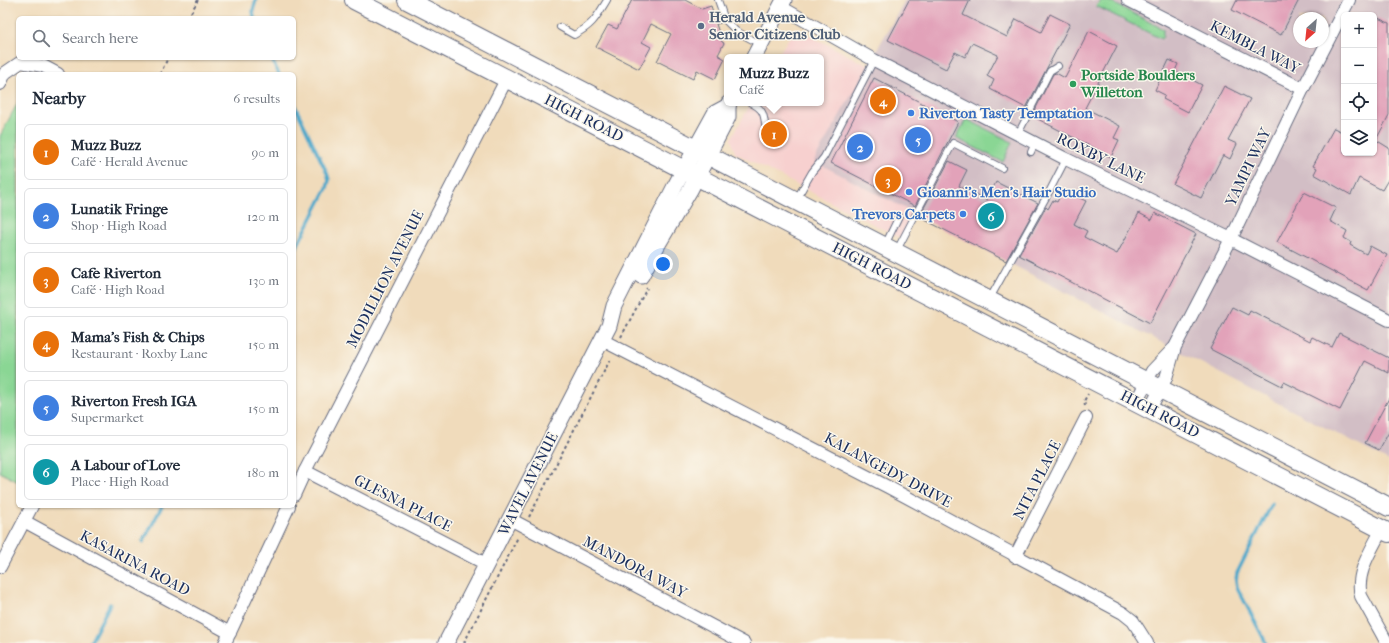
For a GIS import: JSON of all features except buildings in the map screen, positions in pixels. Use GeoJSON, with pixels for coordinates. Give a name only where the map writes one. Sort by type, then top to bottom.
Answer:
{"type":"FeatureCollection","features":[{"type":"Feature","properties":{"kind":"main road","name":"HIGH ROAD"},"geometry":{"type":"LineString","coordinates":[[354,0],[1386,531]]}},
{"type":"Feature","properties":{"kind":"main road","name":"HIGH ROAD"},"geometry":{"type":"LineString","coordinates":[[409,1],[1389,507]]}},
{"type":"Feature","properties":{"kind":"street","name":"KEMBLA WAY"},"geometry":{"type":"LineString","coordinates":[[1128,0],[1303,89]]}},
{"type":"Feature","properties":{"kind":"street","name":"YAMPI WAY"},"geometry":{"type":"LineString","coordinates":[[1143,406],[1153,386],[1152,371],[1175,347],[1232,239],[1303,89],[1349,0]]}},
{"type":"Feature","properties":{"kind":"street"},"geometry":{"type":"LineString","coordinates":[[758,51],[782,4]]}},
{"type":"Feature","properties":{"kind":"street","name":"ROXBY LANE"},"geometry":{"type":"LineString","coordinates":[[782,4],[874,60],[1018,134],[1033,148],[1066,159],[1232,239],[1389,320]]}},
{"type":"Feature","properties":{"kind":"street"},"geometry":{"type":"LineString","coordinates":[[0,84],[6,73],[21,62],[43,66],[54,72]]}},
{"type":"Feature","properties":{"kind":"street","name":"MODILLION AVENUE"},"geometry":{"type":"LineString","coordinates":[[296,491],[507,78]]}},
{"type":"Feature","properties":{"kind":"street","name":"WAVEL AVENUE"},"geometry":{"type":"LineString","coordinates":[[446,643],[609,326],[622,312],[657,246],[702,153],[715,113],[725,106]]}},
{"type":"Feature","properties":{"kind":"street","name":"KALANGEDY DRIVE"},"geometry":{"type":"LineString","coordinates":[[602,340],[888,487],[1122,613],[1133,620],[1147,643]]}},
{"type":"Feature","properties":{"kind":"street","name":"NITA PLACE"},"geometry":{"type":"LineString","coordinates":[[1016,557],[1086,418]]}},
{"type":"Feature","properties":{"kind":"street","name":"GLESNA PLACE"},"geometry":{"type":"LineString","coordinates":[[305,471],[486,564]]}},
{"type":"Feature","properties":{"kind":"street"},"geometry":{"type":"LineString","coordinates":[[0,568],[31,508]]}},
{"type":"Feature","properties":{"kind":"street"},"geometry":{"type":"LineString","coordinates":[[228,638],[288,508]]}},
{"type":"Feature","properties":{"kind":"street","name":"MANDORA WAY"},"geometry":{"type":"LineString","coordinates":[[510,519],[744,643]]}},
{"type":"Feature","properties":{"kind":"street","name":"KASARINA ROAD"},"geometry":{"type":"LineString","coordinates":[[24,522],[228,638]]}},
{"type":"Feature","properties":{"kind":"street"},"geometry":{"type":"LineString","coordinates":[[1386,531],[1363,568],[1359,588],[1361,596],[1387,643]]}},
{"type":"Feature","properties":{"kind":"lane"},"geometry":{"type":"LineString","coordinates":[[560,27],[574,35],[586,29],[594,21],[607,0]]}},
{"type":"Feature","properties":{"kind":"lane"},"geometry":{"type":"LineString","coordinates":[[718,0],[725,20],[758,51]]}},
{"type":"Feature","properties":{"kind":"lane"},"geometry":{"type":"LineString","coordinates":[[796,201],[812,172],[824,157],[874,60]]}},
{"type":"Feature","properties":{"kind":"lane"},"geometry":{"type":"LineString","coordinates":[[1018,134],[1050,71],[1058,66]]}},
{"type":"Feature","properties":{"kind":"lane"},"geometry":{"type":"LineString","coordinates":[[757,106],[761,108],[765,124]]}},
{"type":"Feature","properties":{"kind":"lane"},"geometry":{"type":"LineString","coordinates":[[889,250],[953,143],[1002,168]]}},
{"type":"Feature","properties":{"kind":"lane"},"geometry":{"type":"LineString","coordinates":[[988,300],[1066,159]]}},
{"type":"Feature","properties":{"kind":"lane"},"geometry":{"type":"LineString","coordinates":[[889,250],[900,216]]}},
{"type":"Feature","properties":{"kind":"path"},"geometry":{"type":"LineString","coordinates":[[189,16],[198,0]]}},
{"type":"Feature","properties":{"kind":"path"},"geometry":{"type":"LineString","coordinates":[[161,72],[167,60]]}},
{"type":"Feature","properties":{"kind":"path"},"geometry":{"type":"LineString","coordinates":[[528,518],[611,358]]}},
{"type":"Feature","properties":{"kind":"path"},"geometry":{"type":"LineString","coordinates":[[1086,418],[1084,401],[1088,393],[1093,395]]}},
{"type":"Feature","properties":{"kind":"path"},"geometry":{"type":"LineString","coordinates":[[464,643],[519,536]]}},
{"type":"Feature","properties":{"kind":"shaded area"},"geometry":{"type":"Polygon","coordinates":[[[905,0],[1389,0],[1389,461],[814,161],[905,0]]]}},
{"type":"Feature","properties":{"kind":"shaded area"},"geometry":{"type":"Polygon","coordinates":[[[795,28],[965,115],[902,239],[735,153],[731,139],[749,106],[824,106],[824,54],[779,54],[795,28]]]}},
{"type":"Feature","properties":{"kind":"green space"},"geometry":{"type":"Polygon","coordinates":[[[1102,0],[1109,1],[1163,29],[1163,37],[1161,39],[1096,6],[1102,0]]]}},
{"type":"Feature","properties":{"kind":"green space"},"geometry":{"type":"Polygon","coordinates":[[[16,106],[16,481],[0,472],[0,136],[16,106]]]}},
{"type":"Feature","properties":{"kind":"green space"},"geometry":{"type":"Polygon","coordinates":[[[966,119],[1012,142],[1003,162],[956,138],[966,119]]]}},
{"type":"Feature","properties":{"kind":"waterway"},"geometry":{"type":"LineString","coordinates":[[254,16],[253,10],[256,0]]}},
{"type":"Feature","properties":{"kind":"waterway"},"geometry":{"type":"LineString","coordinates":[[272,60],[278,72]]}},
{"type":"Feature","properties":{"kind":"waterway"},"geometry":{"type":"LineString","coordinates":[[296,108],[329,180],[327,188],[296,248]]}},
{"type":"Feature","properties":{"kind":"waterway"},"geometry":{"type":"LineString","coordinates":[[1266,643],[1237,587],[1236,580],[1237,573],[1272,504]]}},
{"type":"Feature","properties":{"kind":"waterway"},"geometry":{"type":"LineString","coordinates":[[143,542],[161,508]]}},
{"type":"Feature","properties":{"kind":"waterway"},"geometry":{"type":"LineString","coordinates":[[90,643],[110,604]]}},
{"type":"Feature","properties":{"kind":"place","name":"Herald Avenue Senior Citizens Club"},"geometry":{"type":"Point","coordinates":[701,26]}},
{"type":"Feature","properties":{"kind":"place","name":"Portside Boulders Willetton"},"geometry":{"type":"Point","coordinates":[1073,84]}},
{"type":"Feature","properties":{"kind":"place","name":"Mama's Fish & Chips"},"geometry":{"type":"Point","coordinates":[883,101]}},
{"type":"Feature","properties":{"kind":"place","name":"Riverton Tasty Temptation"},"geometry":{"type":"Point","coordinates":[911,113]}},
{"type":"Feature","properties":{"kind":"place","name":"Muzz Buzz"},"geometry":{"type":"Point","coordinates":[774,134]}},
{"type":"Feature","properties":{"kind":"place","name":"Riverton Fresh IGA"},"geometry":{"type":"Point","coordinates":[918,140]}},
{"type":"Feature","properties":{"kind":"place","name":"Lunatik Fringe"},"geometry":{"type":"Point","coordinates":[860,147]}},
{"type":"Feature","properties":{"kind":"place","name":"Cafe Riverton"},"geometry":{"type":"Point","coordinates":[888,180]}},
{"type":"Feature","properties":{"kind":"place","name":"Gioanni's Men's Hair Studio"},"geometry":{"type":"Point","coordinates":[909,192]}},
{"type":"Feature","properties":{"kind":"place","name":"Trevors Carpets"},"geometry":{"type":"Point","coordinates":[963,214]}},
{"type":"Feature","properties":{"kind":"place","name":"A Labour of Love"},"geometry":{"type":"Point","coordinates":[991,216]}}]}
